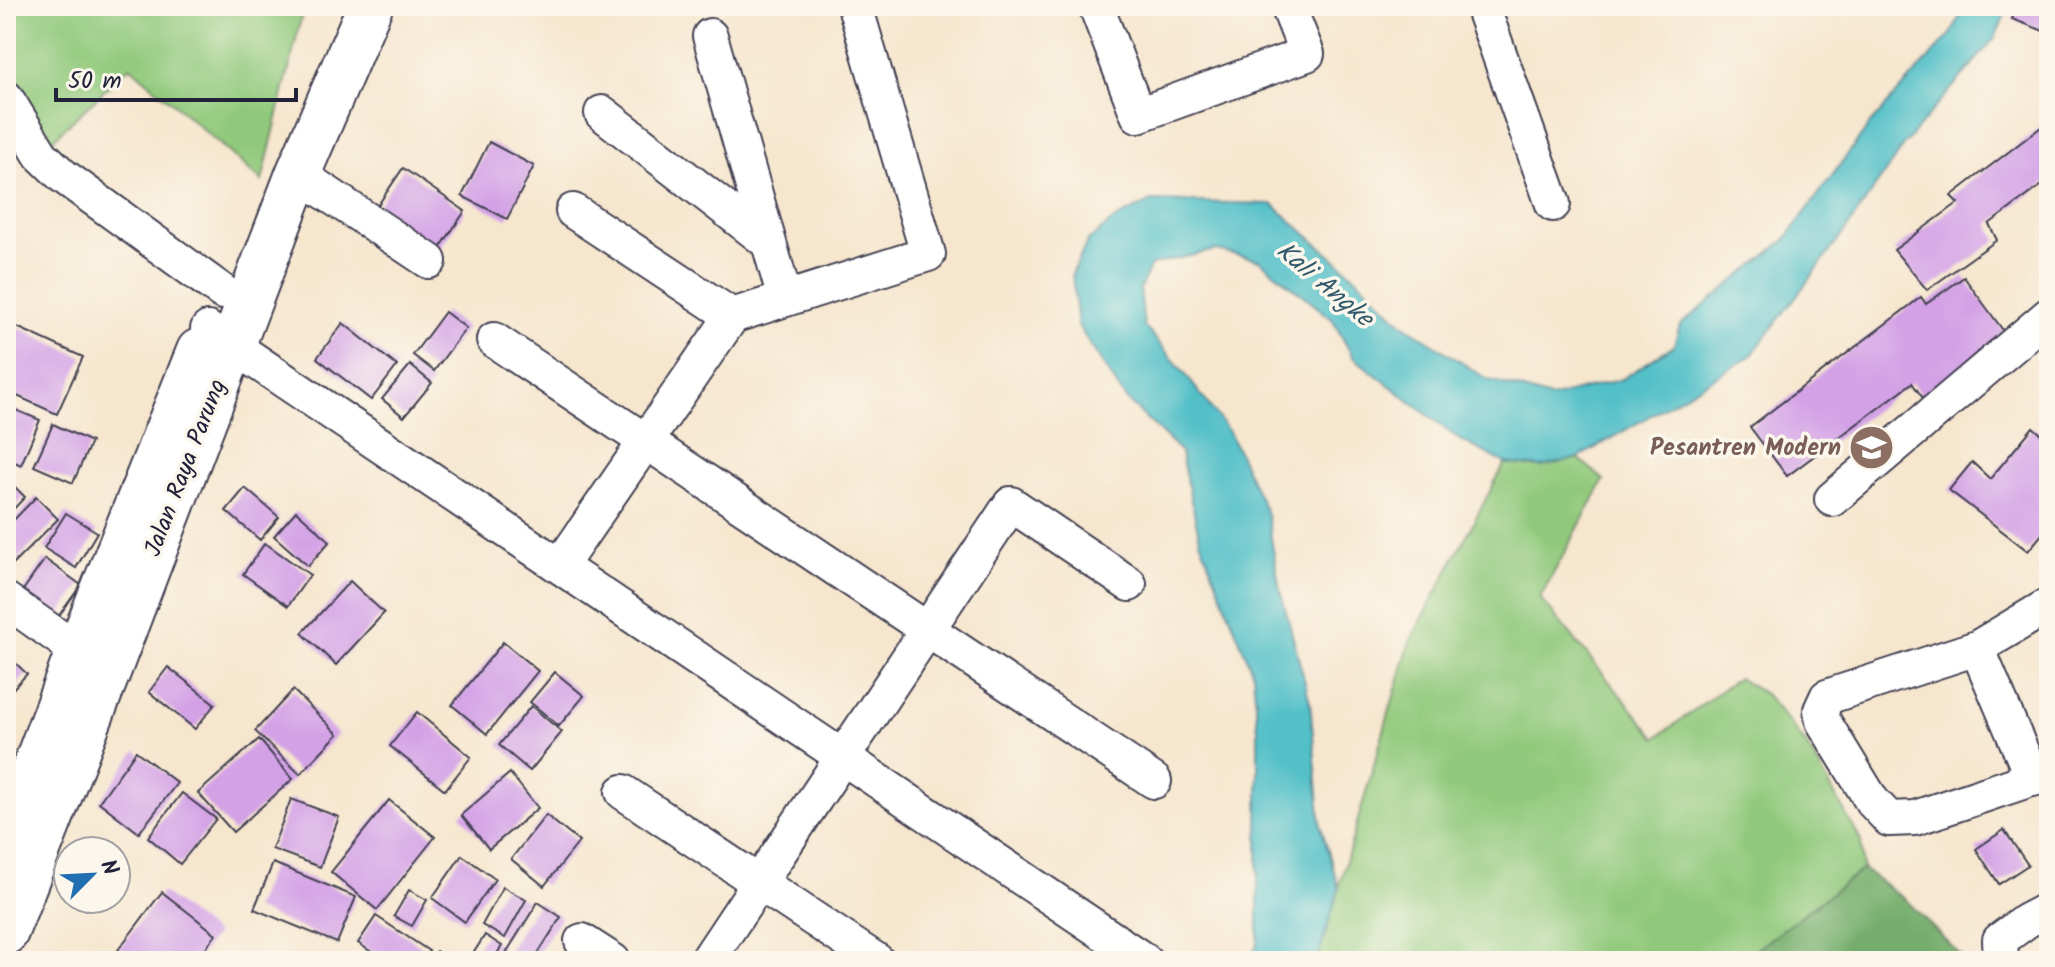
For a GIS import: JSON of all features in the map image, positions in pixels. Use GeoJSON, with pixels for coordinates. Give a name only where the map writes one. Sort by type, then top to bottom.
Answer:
{"type":"FeatureCollection","features":[{"type":"Feature","properties":{"kind":"highway","name":"Jalan Raya Parung"},"geometry":{"type":"LineString","coordinates":[[6,932],[93,662],[221,322],[290,117],[339,6]]}},
{"type":"Feature","properties":{"kind":"highway","name":"Jalan Raya Parung"},"geometry":{"type":"LineString","coordinates":[[221,322],[298,174],[370,6]]}},
{"type":"Feature","properties":{"kind":"highway","name":"Jalan Raya Parung"},"geometry":{"type":"LineString","coordinates":[[6,844],[93,662]]}},
{"type":"Feature","properties":{"kind":"street"},"geometry":{"type":"LineString","coordinates":[[560,566],[732,316],[928,254],[855,6]]}},
{"type":"Feature","properties":{"kind":"street"},"geometry":{"type":"LineString","coordinates":[[1096,6],[1138,115],[1307,54],[1288,6]]}},
{"type":"Feature","properties":{"kind":"street"},"geometry":{"type":"LineString","coordinates":[[1482,6],[1553,204]]}},
{"type":"Feature","properties":{"kind":"street"},"geometry":{"type":"LineString","coordinates":[[710,36],[785,299]]}},
{"type":"Feature","properties":{"kind":"street"},"geometry":{"type":"LineString","coordinates":[[8,109],[41,155],[221,322],[560,566],[1145,961]]}},
{"type":"Feature","properties":{"kind":"street"},"geometry":{"type":"LineString","coordinates":[[602,113],[768,242]]}},
{"type":"Feature","properties":{"kind":"street"},"geometry":{"type":"LineString","coordinates":[[298,174],[429,261]]}},
{"type":"Feature","properties":{"kind":"street"},"geometry":{"type":"LineString","coordinates":[[573,211],[732,316]]}},
{"type":"Feature","properties":{"kind":"street"},"geometry":{"type":"LineString","coordinates":[[1832,499],[2049,315]]}},
{"type":"Feature","properties":{"kind":"street"},"geometry":{"type":"LineString","coordinates":[[494,340],[1154,781]]}},
{"type":"Feature","properties":{"kind":"street"},"geometry":{"type":"LineString","coordinates":[[707,961],[1011,504],[1129,584]]}},
{"type":"Feature","properties":{"kind":"street"},"geometry":{"type":"LineString","coordinates":[[6,600],[93,662]]}},
{"type":"Feature","properties":{"kind":"street"},"geometry":{"type":"LineString","coordinates":[[1977,648],[2041,776],[1915,818],[1889,819],[1872,801],[1823,721],[1821,710],[1827,697],[1977,648],[2049,605]]}},
{"type":"Feature","properties":{"kind":"street"},"geometry":{"type":"LineString","coordinates":[[623,792],[877,961]]}},
{"type":"Feature","properties":{"kind":"street"},"geometry":{"type":"LineString","coordinates":[[2001,961],[2000,940],[2049,909]]}},
{"type":"Feature","properties":{"kind":"street"},"geometry":{"type":"LineString","coordinates":[[582,941],[613,961]]}},
{"type":"Feature","properties":{"kind":"green space"},"geometry":{"type":"Polygon","coordinates":[[[6,6],[304,6],[262,181],[130,66],[44,148],[6,95],[6,6]]]}},
{"type":"Feature","properties":{"kind":"green space"},"geometry":{"type":"Polygon","coordinates":[[[1578,458],[1604,480],[1540,598],[1656,738],[1738,678],[1766,695],[1805,742],[1861,841],[1863,869],[1741,961],[1317,961],[1409,644],[1505,463],[1541,467],[1578,458]]]}},
{"type":"Feature","properties":{"kind":"green space"},"geometry":{"type":"Polygon","coordinates":[[[1863,869],[1906,900],[1966,961],[1741,961],[1863,869]]]}},
{"type":"Feature","properties":{"kind":"water","name":"Kali Angke"},"geometry":{"type":"Polygon","coordinates":[[[1965,6],[2009,6],[1995,38],[1904,144],[1847,229],[1751,356],[1578,458],[1541,467],[1505,463],[1460,440],[1353,357],[1332,319],[1259,260],[1216,250],[1151,265],[1140,288],[1144,326],[1229,432],[1267,514],[1279,585],[1310,702],[1321,826],[1339,889],[1317,961],[1248,961],[1258,943],[1258,729],[1253,674],[1200,540],[1180,451],[1125,398],[1078,326],[1072,274],[1087,242],[1115,219],[1152,201],[1272,204],[1357,278],[1403,324],[1487,379],[1550,398],[1622,379],[1674,345],[1680,325],[1785,240],[1870,124],[1951,34],[1965,6]]]}},
{"type":"Feature","properties":{"kind":"building"},"geometry":{"type":"Polygon","coordinates":[[[2017,6],[2049,6],[2049,33],[2012,19],[2017,6]]]}},
{"type":"Feature","properties":{"kind":"building"},"geometry":{"type":"Polygon","coordinates":[[[2049,121],[2049,180],[1989,224],[1997,240],[1927,290],[1894,250],[1958,203],[1951,196],[2049,121]]]}},
{"type":"Feature","properties":{"kind":"building"},"geometry":{"type":"Polygon","coordinates":[[[489,142],[534,166],[507,219],[462,196],[489,142]]]}},
{"type":"Feature","properties":{"kind":"building"},"geometry":{"type":"Polygon","coordinates":[[[403,168],[465,211],[434,257],[372,214],[403,168]]]}},
{"type":"Feature","properties":{"kind":"building"},"geometry":{"type":"Polygon","coordinates":[[[1964,277],[2013,344],[1928,405],[1912,383],[1787,476],[1750,427],[1921,297],[1926,304],[1964,277]]]}},
{"type":"Feature","properties":{"kind":"building"},"geometry":{"type":"Polygon","coordinates":[[[445,312],[466,328],[434,371],[413,355],[445,312]]]}},
{"type":"Feature","properties":{"kind":"building"},"geometry":{"type":"Polygon","coordinates":[[[6,322],[83,357],[57,414],[6,391],[6,322]]]}},
{"type":"Feature","properties":{"kind":"building"},"geometry":{"type":"Polygon","coordinates":[[[343,323],[397,366],[371,400],[317,358],[343,323]]]}},
{"type":"Feature","properties":{"kind":"building"},"geometry":{"type":"Polygon","coordinates":[[[410,365],[432,383],[404,417],[382,399],[410,365]]]}},
{"type":"Feature","properties":{"kind":"building"},"geometry":{"type":"Polygon","coordinates":[[[6,406],[40,420],[21,465],[6,458],[6,406]]]}},
{"type":"Feature","properties":{"kind":"building"},"geometry":{"type":"Polygon","coordinates":[[[53,424],[91,442],[73,483],[34,466],[53,424]]]}},
{"type":"Feature","properties":{"kind":"building"},"geometry":{"type":"Polygon","coordinates":[[[2033,427],[2049,441],[2049,526],[2028,551],[1949,490],[1972,462],[1990,479],[2033,427]]]}},
{"type":"Feature","properties":{"kind":"building"},"geometry":{"type":"Polygon","coordinates":[[[8,480],[25,497],[6,517],[6,482],[8,480]]]}},
{"type":"Feature","properties":{"kind":"building"},"geometry":{"type":"Polygon","coordinates":[[[245,488],[279,517],[260,540],[226,511],[245,488]]]}},
{"type":"Feature","properties":{"kind":"building"},"geometry":{"type":"Polygon","coordinates":[[[36,497],[58,519],[6,571],[6,528],[36,497]]]}},
{"type":"Feature","properties":{"kind":"building"},"geometry":{"type":"Polygon","coordinates":[[[296,511],[330,541],[308,566],[274,536],[296,511]]]}},
{"type":"Feature","properties":{"kind":"building"},"geometry":{"type":"Polygon","coordinates":[[[66,513],[97,532],[76,568],[44,548],[66,513]]]}},
{"type":"Feature","properties":{"kind":"building"},"geometry":{"type":"Polygon","coordinates":[[[265,543],[310,575],[288,606],[243,574],[265,543]]]}},
{"type":"Feature","properties":{"kind":"building"},"geometry":{"type":"Polygon","coordinates":[[[45,559],[81,585],[55,621],[19,596],[45,559]]]}},
{"type":"Feature","properties":{"kind":"building"},"geometry":{"type":"Polygon","coordinates":[[[350,581],[384,613],[336,665],[302,633],[350,581]]]}},
{"type":"Feature","properties":{"kind":"building"},"geometry":{"type":"Polygon","coordinates":[[[503,642],[538,671],[487,734],[452,705],[503,642]]]}},
{"type":"Feature","properties":{"kind":"building"},"geometry":{"type":"Polygon","coordinates":[[[6,654],[27,674],[6,696],[6,654]]]}},
{"type":"Feature","properties":{"kind":"building"},"geometry":{"type":"Polygon","coordinates":[[[168,667],[215,704],[195,729],[149,692],[168,667]]]}},
{"type":"Feature","properties":{"kind":"building"},"geometry":{"type":"Polygon","coordinates":[[[555,672],[584,696],[559,726],[530,702],[555,672]]]}},
{"type":"Feature","properties":{"kind":"building"},"geometry":{"type":"Polygon","coordinates":[[[293,690],[338,734],[300,774],[255,731],[293,690]]]}},
{"type":"Feature","properties":{"kind":"building"},"geometry":{"type":"Polygon","coordinates":[[[531,706],[562,732],[530,771],[499,745],[531,706]]]}},
{"type":"Feature","properties":{"kind":"building"},"geometry":{"type":"Polygon","coordinates":[[[417,712],[471,757],[445,790],[390,746],[417,712]]]}},
{"type":"Feature","properties":{"kind":"building"},"geometry":{"type":"Polygon","coordinates":[[[259,739],[293,779],[233,832],[198,793],[259,739]]]}},
{"type":"Feature","properties":{"kind":"building"},"geometry":{"type":"Polygon","coordinates":[[[136,751],[177,783],[139,833],[99,802],[136,751]]]}},
{"type":"Feature","properties":{"kind":"building"},"geometry":{"type":"Polygon","coordinates":[[[510,773],[538,808],[489,849],[461,815],[510,773]]]}},
{"type":"Feature","properties":{"kind":"building"},"geometry":{"type":"Polygon","coordinates":[[[182,793],[216,819],[180,864],[148,837],[182,793]]]}},
{"type":"Feature","properties":{"kind":"building"},"geometry":{"type":"Polygon","coordinates":[[[291,799],[339,817],[320,867],[272,849],[291,799]]]}},
{"type":"Feature","properties":{"kind":"building"},"geometry":{"type":"Polygon","coordinates":[[[389,800],[435,837],[377,910],[331,872],[389,800]]]}},
{"type":"Feature","properties":{"kind":"building"},"geometry":{"type":"Polygon","coordinates":[[[546,815],[579,842],[544,886],[511,859],[546,815]]]}},
{"type":"Feature","properties":{"kind":"building"},"geometry":{"type":"Polygon","coordinates":[[[2004,830],[2028,865],[1999,884],[1976,849],[2004,830]]]}},
{"type":"Feature","properties":{"kind":"building"},"geometry":{"type":"Polygon","coordinates":[[[462,855],[495,879],[465,922],[432,898],[462,855]]]}},
{"type":"Feature","properties":{"kind":"building"},"geometry":{"type":"Polygon","coordinates":[[[273,863],[356,897],[337,943],[254,909],[273,863]]]}},
{"type":"Feature","properties":{"kind":"building"},"geometry":{"type":"Polygon","coordinates":[[[503,887],[526,900],[505,938],[482,925],[503,887]]]}},
{"type":"Feature","properties":{"kind":"building"},"geometry":{"type":"Polygon","coordinates":[[[409,890],[427,900],[412,926],[394,916],[409,890]]]}},
{"type":"Feature","properties":{"kind":"building"},"geometry":{"type":"Polygon","coordinates":[[[162,892],[216,934],[196,961],[132,961],[118,950],[162,892]]]}},
{"type":"Feature","properties":{"kind":"building"},"geometry":{"type":"Polygon","coordinates":[[[538,902],[561,917],[533,961],[501,961],[538,902]]]}},
{"type":"Feature","properties":{"kind":"building"},"geometry":{"type":"Polygon","coordinates":[[[376,916],[429,951],[422,961],[385,961],[358,943],[376,916]]]}},
{"type":"Feature","properties":{"kind":"building"},"geometry":{"type":"Polygon","coordinates":[[[485,935],[502,946],[492,961],[469,960],[485,935]]]}},
{"type":"Feature","properties":{"kind":"building"},"geometry":{"type":"Polygon","coordinates":[[[436,951],[450,961],[428,961],[436,951]]]}},
{"type":"Feature","properties":{"kind":"place","name":"Pesantren Modern"},"geometry":{"type":"Point","coordinates":[1872,448]}}]}
